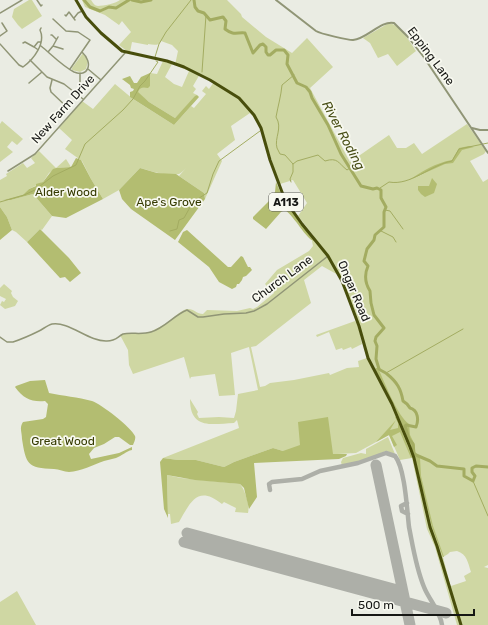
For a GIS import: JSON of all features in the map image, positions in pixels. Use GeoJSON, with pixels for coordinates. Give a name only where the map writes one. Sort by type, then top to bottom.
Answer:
{"type":"FeatureCollection","features":[{"type":"Feature","properties":{"kind":"main road","name":"Ongar Road"},"geometry":{"type":"LineString","coordinates":[[76,0],[86,17],[101,33],[125,53],[167,61],[184,67],[223,88],[239,98],[246,105],[261,128],[270,160],[285,200],[328,256],[342,281],[359,326],[368,358],[392,404],[414,458],[430,527],[460,625]]}},
{"type":"Feature","properties":{"kind":"street"},"geometry":{"type":"LineString","coordinates":[[0,13],[22,0]]}},
{"type":"Feature","properties":{"kind":"street"},"geometry":{"type":"LineString","coordinates":[[37,0],[41,6],[42,5]]}},
{"type":"Feature","properties":{"kind":"street","name":"Epping Lane"},"geometry":{"type":"LineString","coordinates":[[276,0],[316,31],[351,40],[387,23],[393,22],[411,40],[444,86],[488,153]]}},
{"type":"Feature","properties":{"kind":"street"},"geometry":{"type":"LineString","coordinates":[[65,15],[66,16],[69,12],[75,19],[78,13],[82,11]]}},
{"type":"Feature","properties":{"kind":"street"},"geometry":{"type":"LineString","coordinates":[[53,19],[66,31],[78,32],[90,40],[70,69]]}},
{"type":"Feature","properties":{"kind":"street"},"geometry":{"type":"LineString","coordinates":[[0,36],[7,31],[2,23]]}},
{"type":"Feature","properties":{"kind":"street"},"geometry":{"type":"LineString","coordinates":[[0,44],[20,66],[24,66],[40,46],[42,38],[41,28]]}},
{"type":"Feature","properties":{"kind":"street"},"geometry":{"type":"LineString","coordinates":[[48,52],[57,38],[51,35]]}},
{"type":"Feature","properties":{"kind":"street"},"geometry":{"type":"LineString","coordinates":[[23,43],[25,42],[38,49]]}},
{"type":"Feature","properties":{"kind":"street"},"geometry":{"type":"LineString","coordinates":[[34,47],[38,42],[41,42]]}},
{"type":"Feature","properties":{"kind":"street"},"geometry":{"type":"LineString","coordinates":[[40,46],[70,69],[80,73],[88,69]]}},
{"type":"Feature","properties":{"kind":"street"},"geometry":{"type":"LineString","coordinates":[[53,46],[63,49]]}},
{"type":"Feature","properties":{"kind":"street"},"geometry":{"type":"LineString","coordinates":[[82,52],[87,56],[89,61],[88,69]]}},
{"type":"Feature","properties":{"kind":"street","name":"New Farm Drive"},"geometry":{"type":"LineString","coordinates":[[8,171],[35,154],[125,53]]}},
{"type":"Feature","properties":{"kind":"street"},"geometry":{"type":"LineString","coordinates":[[30,60],[52,80],[64,84],[83,99]]}},
{"type":"Feature","properties":{"kind":"street"},"geometry":{"type":"LineString","coordinates":[[88,69],[101,80]]}},
{"type":"Feature","properties":{"kind":"street"},"geometry":{"type":"LineString","coordinates":[[29,83],[42,72]]}},
{"type":"Feature","properties":{"kind":"street"},"geometry":{"type":"LineString","coordinates":[[80,73],[80,82]]}},
{"type":"Feature","properties":{"kind":"street"},"geometry":{"type":"LineString","coordinates":[[52,80],[50,88],[51,92],[69,109]]}},
{"type":"Feature","properties":{"kind":"street"},"geometry":{"type":"LineString","coordinates":[[472,128],[488,130]]}},
{"type":"Feature","properties":{"kind":"street"},"geometry":{"type":"LineString","coordinates":[[476,135],[480,130]]}},
{"type":"Feature","properties":{"kind":"street","name":"Church Lane"},"geometry":{"type":"LineString","coordinates":[[0,337],[7,342],[13,342],[54,324],[69,328],[101,341],[110,341],[118,339],[124,334],[151,332],[163,327],[181,312],[187,310],[198,317],[246,313],[267,304],[328,256]]}},
{"type":"Feature","properties":{"kind":"green space"},"geometry":{"type":"Polygon","coordinates":[[[29,0],[32,0],[42,16],[22,29],[12,17],[14,9],[29,0]]]}},
{"type":"Feature","properties":{"kind":"green space"},"geometry":{"type":"Polygon","coordinates":[[[82,0],[91,0],[98,6],[110,4],[120,0],[227,0],[241,14],[242,17],[266,37],[292,53],[307,38],[333,67],[310,88],[350,162],[389,135],[397,148],[406,148],[414,143],[422,154],[467,124],[486,151],[484,154],[470,161],[483,182],[488,179],[488,565],[484,567],[488,568],[488,625],[457,625],[435,547],[427,529],[412,458],[400,460],[389,435],[356,453],[320,455],[283,451],[273,448],[224,467],[196,460],[163,458],[239,428],[237,420],[234,423],[210,424],[198,420],[194,416],[191,409],[190,399],[198,412],[197,414],[199,418],[234,418],[238,394],[258,390],[249,347],[231,353],[235,395],[219,396],[215,374],[191,377],[190,379],[184,357],[133,374],[129,365],[128,350],[120,335],[142,334],[152,331],[186,309],[203,314],[207,310],[237,311],[250,308],[253,309],[274,293],[265,284],[277,270],[309,251],[313,246],[312,241],[315,240],[313,235],[298,216],[307,203],[293,180],[280,184],[261,126],[250,113],[231,126],[235,140],[217,154],[222,161],[205,199],[204,193],[179,176],[186,168],[179,174],[169,175],[140,168],[119,190],[103,199],[82,161],[65,149],[72,140],[59,128],[82,101],[93,109],[115,84],[133,99],[174,125],[191,106],[194,108],[206,94],[202,91],[206,86],[209,89],[214,82],[200,74],[193,86],[196,89],[193,93],[197,95],[175,118],[149,102],[137,92],[140,88],[150,83],[150,73],[157,74],[163,61],[172,64],[165,77],[174,84],[182,87],[189,71],[175,65],[178,51],[172,45],[161,41],[156,45],[132,42],[130,52],[128,52],[119,45],[131,32],[122,21],[119,25],[105,15],[85,7],[82,0]],[[322,266],[304,280],[311,303],[256,346],[251,347],[260,387],[270,383],[329,373],[330,375],[347,368],[359,367],[358,361],[367,358],[363,338],[340,276],[322,266]],[[457,551],[450,552],[443,557],[451,586],[466,581],[464,576],[471,572],[468,562],[463,554],[457,551]]]}},
{"type":"Feature","properties":{"kind":"green space"},"geometry":{"type":"Polygon","coordinates":[[[389,23],[401,30],[416,51],[397,66],[388,54],[378,58],[370,43],[363,38],[389,23]]]}},
{"type":"Feature","properties":{"kind":"green space"},"geometry":{"type":"Polygon","coordinates":[[[83,53],[88,61],[86,69],[80,72],[72,70],[72,68],[83,53]]]}},
{"type":"Feature","properties":{"kind":"green space"},"geometry":{"type":"Polygon","coordinates":[[[150,73],[150,86],[148,88],[141,88],[138,92],[149,102],[175,118],[195,96],[197,95],[199,97],[174,125],[130,97],[130,92],[134,89],[122,79],[130,76],[134,83],[137,83],[141,77],[150,73]]]}},
{"type":"Feature","properties":{"kind":"green space"},"geometry":{"type":"Polygon","coordinates":[[[2,121],[23,139],[17,145],[12,141],[7,147],[13,152],[0,162],[0,124],[2,121]]]}},
{"type":"Feature","properties":{"kind":"green space"},"geometry":{"type":"Polygon","coordinates":[[[469,146],[474,147],[462,150],[453,163],[445,164],[409,180],[435,165],[452,160],[459,148],[469,146]]]}},
{"type":"Feature","properties":{"kind":"green space"},"geometry":{"type":"Polygon","coordinates":[[[39,151],[56,168],[49,173],[43,182],[29,189],[24,195],[3,200],[11,200],[33,194],[52,216],[42,230],[40,229],[27,242],[12,230],[7,217],[0,207],[0,180],[7,176],[6,174],[23,163],[27,168],[35,163],[31,158],[39,151]]]}},
{"type":"Feature","properties":{"kind":"green space","name":"Alder Wood"},"geometry":{"type":"Polygon","coordinates":[[[76,158],[81,160],[103,199],[66,218],[52,216],[33,194],[11,200],[3,200],[23,195],[29,189],[36,186],[36,184],[43,182],[53,169],[71,167],[76,158]]]}},
{"type":"Feature","properties":{"kind":"green space"},"geometry":{"type":"Polygon","coordinates":[[[66,159],[71,167],[56,168],[66,159]]]}},
{"type":"Feature","properties":{"kind":"green space","name":"Ape's Grove"},"geometry":{"type":"Polygon","coordinates":[[[140,168],[157,173],[176,174],[204,193],[205,199],[175,240],[131,209],[122,199],[119,190],[140,168]]]}},
{"type":"Feature","properties":{"kind":"green space"},"geometry":{"type":"Polygon","coordinates":[[[432,178],[437,184],[434,193],[425,197],[418,190],[418,186],[429,186],[432,178]]]}},
{"type":"Feature","properties":{"kind":"green space"},"geometry":{"type":"Polygon","coordinates":[[[276,182],[282,196],[315,240],[314,241],[285,210],[281,212],[266,229],[253,219],[253,217],[271,199],[275,192],[276,182]]]}},
{"type":"Feature","properties":{"kind":"green space"},"geometry":{"type":"Polygon","coordinates":[[[0,207],[7,217],[12,230],[0,240],[0,207]]]}},
{"type":"Feature","properties":{"kind":"green space"},"geometry":{"type":"Polygon","coordinates":[[[40,229],[69,258],[81,273],[70,282],[65,277],[60,278],[27,242],[40,229]]]}},
{"type":"Feature","properties":{"kind":"green space"},"geometry":{"type":"Polygon","coordinates":[[[187,230],[228,267],[231,267],[241,256],[248,267],[252,270],[243,277],[236,287],[232,289],[219,282],[209,267],[178,242],[183,232],[187,230]]]}},
{"type":"Feature","properties":{"kind":"green space"},"geometry":{"type":"Polygon","coordinates":[[[4,284],[12,291],[11,293],[13,297],[18,301],[15,306],[5,309],[0,305],[2,301],[4,302],[6,299],[0,296],[0,288],[4,284]]]}},
{"type":"Feature","properties":{"kind":"green space"},"geometry":{"type":"Polygon","coordinates":[[[355,321],[358,325],[362,344],[352,349],[351,347],[343,350],[342,348],[336,350],[329,332],[317,337],[316,335],[355,321]]]}},
{"type":"Feature","properties":{"kind":"green space"},"geometry":{"type":"Polygon","coordinates":[[[378,368],[400,414],[409,424],[410,435],[415,445],[415,452],[420,458],[421,476],[433,526],[444,557],[432,527],[413,451],[394,405],[375,369],[378,368]]]}},
{"type":"Feature","properties":{"kind":"green space","name":"Great Wood"},"geometry":{"type":"Polygon","coordinates":[[[45,380],[49,393],[81,398],[96,403],[109,411],[122,422],[135,436],[133,445],[130,445],[119,437],[115,437],[94,448],[89,454],[91,459],[119,453],[132,447],[132,450],[116,458],[69,472],[33,466],[29,463],[25,454],[21,426],[23,422],[43,419],[46,417],[48,404],[45,401],[28,399],[15,387],[30,381],[45,380]]]}},
{"type":"Feature","properties":{"kind":"green space"},"geometry":{"type":"Polygon","coordinates":[[[328,417],[333,454],[347,454],[346,456],[339,459],[254,463],[257,497],[249,509],[244,488],[240,484],[195,480],[167,475],[168,518],[164,509],[160,462],[163,458],[196,460],[224,467],[273,448],[283,451],[300,445],[298,422],[328,417]]]}},
{"type":"Feature","properties":{"kind":"green space"},"geometry":{"type":"Polygon","coordinates":[[[396,417],[412,457],[411,458],[400,432],[392,436],[397,445],[394,447],[389,435],[376,442],[396,420],[390,430],[398,428],[398,423],[396,417]]]}},
{"type":"Feature","properties":{"kind":"green space"},"geometry":{"type":"Polygon","coordinates":[[[388,437],[395,454],[386,451],[362,461],[342,466],[341,462],[343,458],[361,453],[366,454],[366,449],[388,437]]]}},
{"type":"Feature","properties":{"kind":"green space"},"geometry":{"type":"Polygon","coordinates":[[[167,475],[181,478],[240,484],[247,498],[248,513],[235,512],[236,508],[224,502],[222,504],[214,498],[201,496],[192,502],[179,522],[171,524],[170,514],[168,514],[167,475]]]}},
{"type":"Feature","properties":{"kind":"green space"},"geometry":{"type":"Polygon","coordinates":[[[17,591],[36,625],[0,625],[0,602],[17,591]]]}},
{"type":"Feature","properties":{"kind":"waterway","name":"River Roding"},"geometry":{"type":"LineString","coordinates":[[84,0],[90,7],[100,11],[109,7],[116,8],[129,0]]}},
{"type":"Feature","properties":{"kind":"waterway","name":"River Roding"},"geometry":{"type":"LineString","coordinates":[[132,0],[141,2],[151,0]]}},
{"type":"Feature","properties":{"kind":"waterway"},"geometry":{"type":"LineString","coordinates":[[155,57],[159,44],[166,32],[191,0]]}},
{"type":"Feature","properties":{"kind":"waterway","name":"River Roding"},"geometry":{"type":"LineString","coordinates":[[194,0],[195,7],[198,11],[204,13],[210,20],[223,17],[226,21],[225,29],[233,33],[245,33],[253,53],[260,45],[263,44],[266,47],[266,52],[268,55],[276,50],[284,50],[288,55],[287,64],[297,83],[306,87],[310,92],[328,125],[341,154],[361,186],[381,190],[381,198],[386,207],[384,212],[384,227],[375,235],[374,240],[367,249],[364,261],[368,266],[366,279],[370,291],[374,315],[384,328],[376,337],[375,341],[377,346],[376,359],[379,369],[386,373],[396,383],[400,389],[403,401],[416,413],[418,418],[416,427],[405,426],[416,455],[437,466],[464,469],[464,476],[473,481],[475,476],[472,472],[472,468],[476,466],[488,467]]}},
{"type":"Feature","properties":{"kind":"waterway"},"geometry":{"type":"LineString","coordinates":[[202,72],[206,15]]}},
{"type":"Feature","properties":{"kind":"waterway"},"geometry":{"type":"LineString","coordinates":[[0,202],[35,190],[53,176],[76,165],[85,144],[133,99],[140,86],[158,62],[156,61]]}},
{"type":"Feature","properties":{"kind":"waterway"},"geometry":{"type":"LineString","coordinates":[[291,182],[290,179],[293,172],[293,164],[285,155],[280,154],[276,144],[279,129],[276,117],[282,85],[294,75]]}},
{"type":"Feature","properties":{"kind":"waterway"},"geometry":{"type":"LineString","coordinates":[[170,231],[177,229],[179,220],[184,218],[193,202],[207,193],[219,161],[260,131]]}},
{"type":"Feature","properties":{"kind":"waterway"},"geometry":{"type":"LineString","coordinates":[[380,188],[389,182],[405,181],[444,163],[452,161],[459,149],[488,143]]}},
{"type":"Feature","properties":{"kind":"waterway"},"geometry":{"type":"LineString","coordinates":[[293,164],[297,161],[318,155],[325,161],[338,161],[347,170],[350,168]]}},
{"type":"Feature","properties":{"kind":"waterway"},"geometry":{"type":"LineString","coordinates":[[385,210],[390,211],[403,229]]}},
{"type":"Feature","properties":{"kind":"waterway"},"geometry":{"type":"LineString","coordinates":[[381,231],[393,237],[396,242]]}},
{"type":"Feature","properties":{"kind":"waterway"},"geometry":{"type":"LineString","coordinates":[[386,373],[463,329]]}},
{"type":"Feature","properties":{"kind":"waterway"},"geometry":{"type":"LineString","coordinates":[[473,481],[488,516]]}},
{"type":"Feature","properties":{"kind":"taxiway"},"geometry":{"type":"LineString","coordinates":[[270,490],[269,484],[272,482],[302,479],[320,471],[358,463],[386,453],[395,456],[403,479],[409,527],[421,580],[426,592],[437,610],[442,625]]}},
{"type":"Feature","properties":{"kind":"taxiway"},"geometry":{"type":"LineString","coordinates":[[407,503],[401,506],[402,511],[408,514]]}},
{"type":"Feature","properties":{"kind":"runway"},"geometry":{"type":"LineString","coordinates":[[376,465],[410,625]]}},
{"type":"Feature","properties":{"kind":"runway"},"geometry":{"type":"LineString","coordinates":[[187,533],[401,591]]}},
{"type":"Feature","properties":{"kind":"runway"},"geometry":{"type":"LineString","coordinates":[[184,542],[446,613]]}}]}
